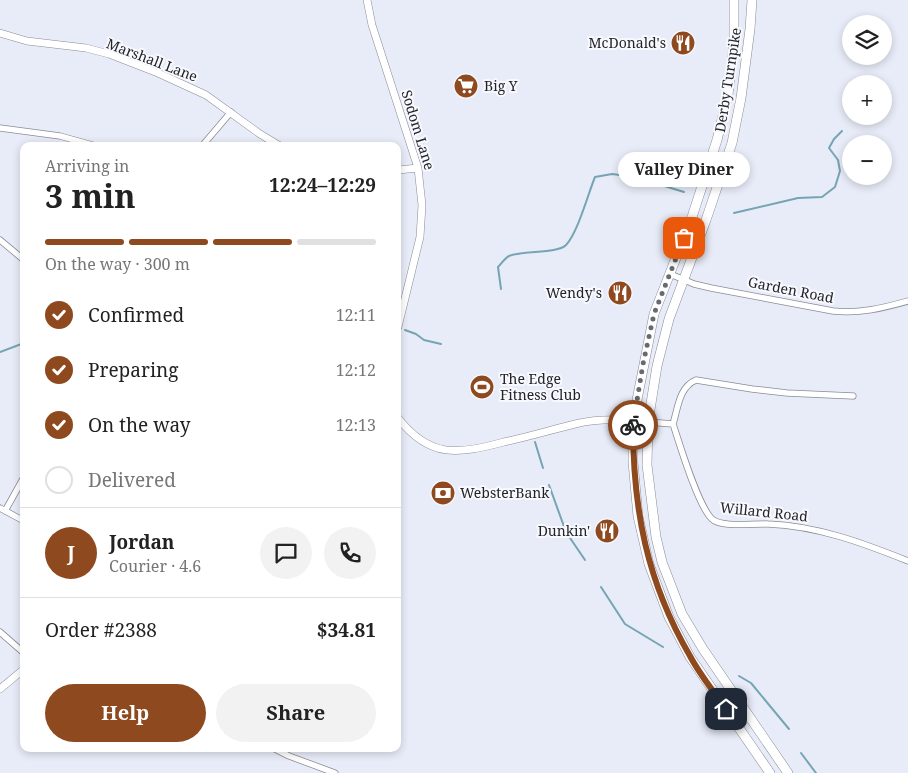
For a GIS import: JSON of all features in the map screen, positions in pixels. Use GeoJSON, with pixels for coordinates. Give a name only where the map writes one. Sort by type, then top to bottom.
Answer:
{"type":"FeatureCollection","features":[{"type":"Feature","properties":{"kind":"highway","name":"Derby Turnpike"},"geometry":{"type":"LineString","coordinates":[[734,0],[734,43],[729,87],[717,140],[692,217],[654,314],[633,420],[635,489],[638,516],[649,564],[669,617],[690,657],[770,773]]}},
{"type":"Feature","properties":{"kind":"highway","name":"Derby Turnpike"},"geometry":{"type":"LineString","coordinates":[[752,0],[741,98],[732,143],[685,280],[669,319],[657,366],[648,422],[647,465],[652,514],[662,562],[682,614],[703,650],[788,773]]}},
{"type":"Feature","properties":{"kind":"highway"},"geometry":{"type":"LineString","coordinates":[[734,12],[752,12]]}},
{"type":"Feature","properties":{"kind":"highway"},"geometry":{"type":"LineString","coordinates":[[666,284],[681,290]]}},
{"type":"Feature","properties":{"kind":"street","name":"Sodom Lane"},"geometry":{"type":"LineString","coordinates":[[367,0],[378,43],[418,168],[422,205],[420,238],[401,316]]}},
{"type":"Feature","properties":{"kind":"street","name":"Marshall Lane"},"geometry":{"type":"LineString","coordinates":[[0,33],[27,41],[86,48],[109,54],[158,72],[206,95],[273,142]]}},
{"type":"Feature","properties":{"kind":"street"},"geometry":{"type":"LineString","coordinates":[[206,142],[232,112]]}},
{"type":"Feature","properties":{"kind":"street"},"geometry":{"type":"LineString","coordinates":[[0,128],[60,136],[82,142]]}},
{"type":"Feature","properties":{"kind":"street"},"geometry":{"type":"LineString","coordinates":[[401,170],[418,168]]}},
{"type":"Feature","properties":{"kind":"street"},"geometry":{"type":"LineString","coordinates":[[0,240],[20,257]]}},
{"type":"Feature","properties":{"kind":"street","name":"Garden Road"},"geometry":{"type":"LineString","coordinates":[[670,274],[711,288],[842,312],[870,310],[908,301]]}},
{"type":"Feature","properties":{"kind":"street"},"geometry":{"type":"LineString","coordinates":[[401,421],[415,437],[428,444],[445,450],[461,452],[575,424],[604,419],[673,424],[683,390],[688,383],[696,380],[787,393],[853,396]]}},
{"type":"Feature","properties":{"kind":"street","name":"Willard Road"},"geometry":{"type":"LineString","coordinates":[[673,424],[706,512],[714,521],[724,524],[769,524],[823,532],[848,538],[908,562]]}},
{"type":"Feature","properties":{"kind":"street"},"geometry":{"type":"LineString","coordinates":[[20,483],[3,509],[20,519]]}},
{"type":"Feature","properties":{"kind":"street"},"geometry":{"type":"LineString","coordinates":[[0,632],[20,650]]}},
{"type":"Feature","properties":{"kind":"street"},"geometry":{"type":"LineString","coordinates":[[0,689],[20,672]]}},
{"type":"Feature","properties":{"kind":"street"},"geometry":{"type":"LineString","coordinates":[[280,752],[335,773]]}},
{"type":"Feature","properties":{"kind":"waterway"},"geometry":{"type":"LineString","coordinates":[[734,213],[798,198],[822,197],[835,187],[840,171],[838,160],[829,148],[842,131]]}},
{"type":"Feature","properties":{"kind":"waterway"},"geometry":{"type":"LineString","coordinates":[[501,289],[498,267],[508,257],[515,254],[555,250],[566,245],[579,222],[595,177],[612,174],[635,177],[684,192]]}},
{"type":"Feature","properties":{"kind":"waterway"},"geometry":{"type":"LineString","coordinates":[[405,330],[416,334],[424,340],[441,344]]}},
{"type":"Feature","properties":{"kind":"waterway"},"geometry":{"type":"LineString","coordinates":[[0,352],[20,344]]}},
{"type":"Feature","properties":{"kind":"waterway"},"geometry":{"type":"LineString","coordinates":[[535,442],[543,468]]}},
{"type":"Feature","properties":{"kind":"waterway"},"geometry":{"type":"LineString","coordinates":[[549,485],[566,532],[585,560]]}},
{"type":"Feature","properties":{"kind":"waterway"},"geometry":{"type":"LineString","coordinates":[[601,587],[625,624],[663,647]]}},
{"type":"Feature","properties":{"kind":"waterway"},"geometry":{"type":"LineString","coordinates":[[739,676],[751,683],[789,729]]}},
{"type":"Feature","properties":{"kind":"waterway"},"geometry":{"type":"LineString","coordinates":[[801,753],[816,773]]}},
{"type":"Feature","properties":{"kind":"way so far"},"geometry":{"type":"LineString","coordinates":[[633,425],[643,364],[654,314],[684,238]]}},
{"type":"Feature","properties":{"kind":"place","name":"McDonald's"},"geometry":{"type":"Point","coordinates":[683,43]}},
{"type":"Feature","properties":{"kind":"place","name":"Big Y"},"geometry":{"type":"Point","coordinates":[466,86]}},
{"type":"Feature","properties":{"kind":"place","name":"Valley Diner"},"geometry":{"type":"Point","coordinates":[684,238]}},
{"type":"Feature","properties":{"kind":"place","name":"Wendy's"},"geometry":{"type":"Point","coordinates":[620,293]}},
{"type":"Feature","properties":{"kind":"place","name":"The Edge Fitness Club"},"geometry":{"type":"Point","coordinates":[482,387]}},
{"type":"Feature","properties":{"kind":"place","name":"WebsterBank"},"geometry":{"type":"Point","coordinates":[443,493]}},
{"type":"Feature","properties":{"kind":"place","name":"Dunkin'"},"geometry":{"type":"Point","coordinates":[607,531]}},
{"type":"Feature","properties":{"kind":"route"},"geometry":{"type":"LineString","coordinates":[[633,425],[633,462],[638,516],[649,564],[669,617],[680,639],[690,657],[726,709]]}}]}
